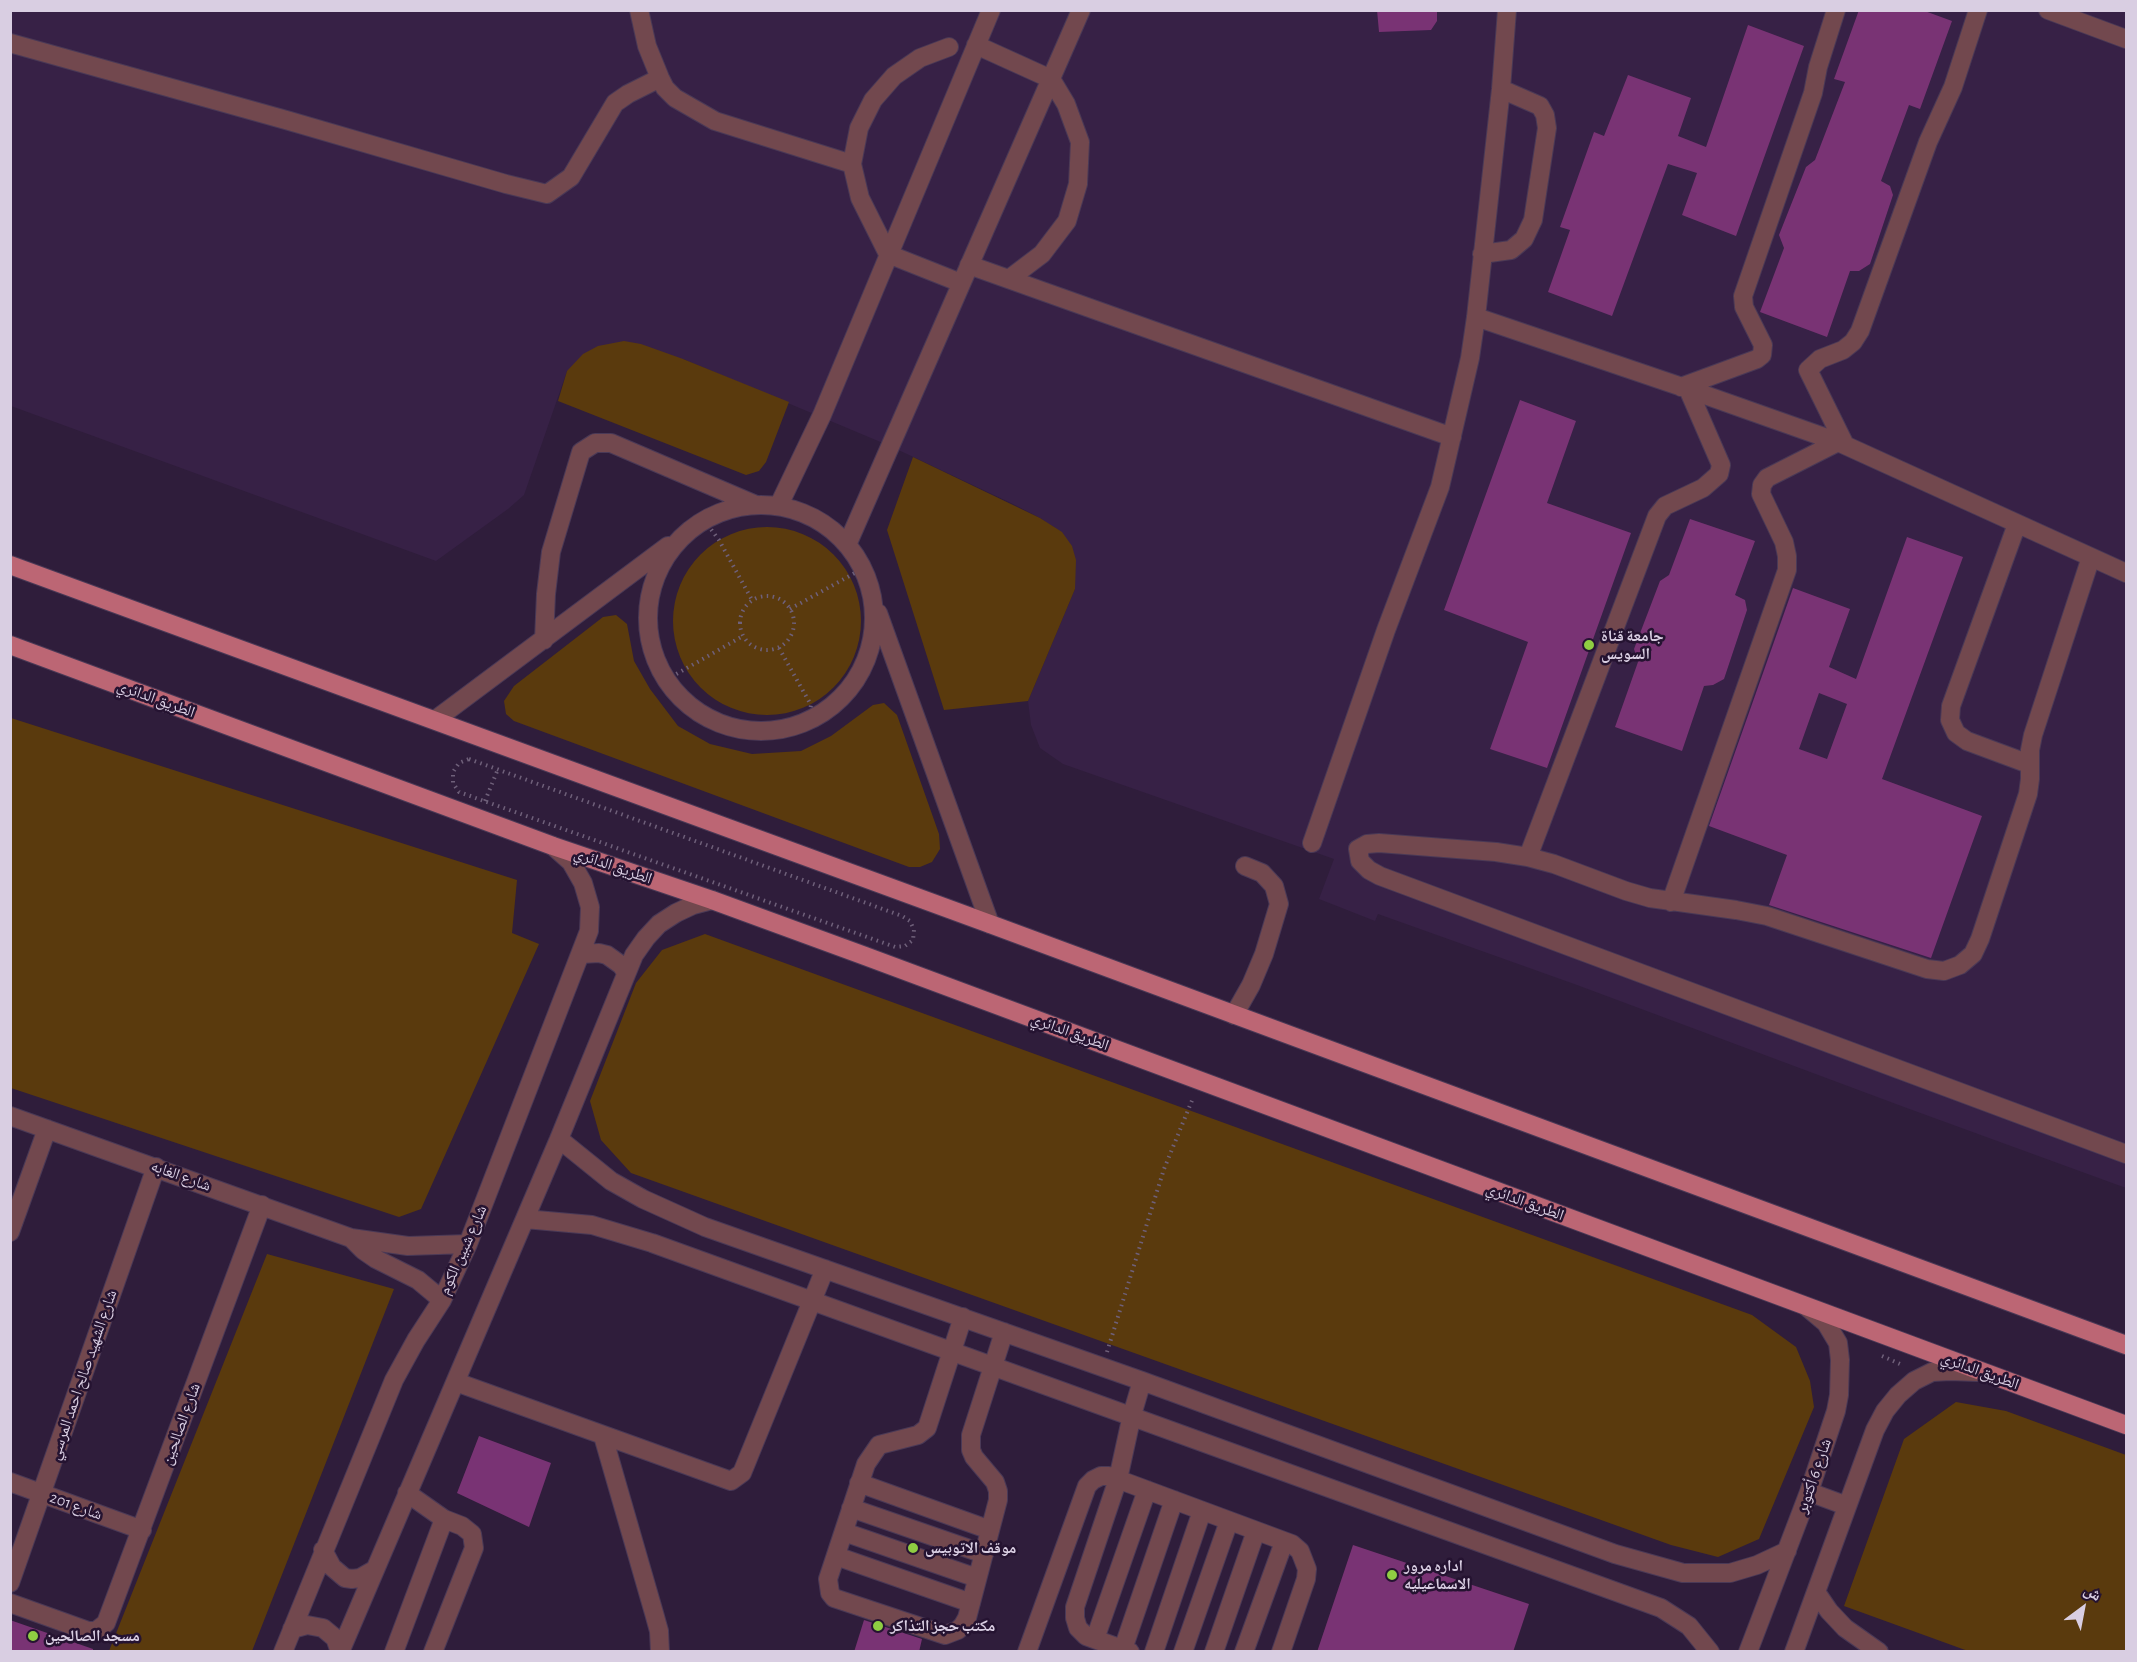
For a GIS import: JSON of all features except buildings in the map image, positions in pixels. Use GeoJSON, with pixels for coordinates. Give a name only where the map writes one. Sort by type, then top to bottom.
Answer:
{"type":"FeatureCollection","features":[{"type":"Feature","properties":{"kind":"main road"},"geometry":{"type":"LineString","coordinates":[[10,565],[990,924],[2127,1345]]}},
{"type":"Feature","properties":{"kind":"main road","name":"الطريق الدائري"},"geometry":{"type":"LineString","coordinates":[[10,645],[482,810],[553,846],[712,900],[2127,1425]]}},
{"type":"Feature","properties":{"kind":"street"},"geometry":{"type":"LineString","coordinates":[[639,10],[647,46],[660,78],[665,88],[675,98],[715,121],[852,164]]}},
{"type":"Feature","properties":{"kind":"street"},"geometry":{"type":"LineString","coordinates":[[779,505],[822,415],[991,10]]}},
{"type":"Feature","properties":{"kind":"street"},"geometry":{"type":"LineString","coordinates":[[847,545],[1081,10]]}},
{"type":"Feature","properties":{"kind":"street"},"geometry":{"type":"LineString","coordinates":[[1312,843],[1386,630],[1440,487],[1452,437],[1470,358],[1476,316],[1501,89],[1507,10]]}},
{"type":"Feature","properties":{"kind":"street"},"geometry":{"type":"LineString","coordinates":[[1685,388],[1762,355],[1763,345],[1744,307],[1743,296],[1813,93],[1818,67],[1836,10]]}},
{"type":"Feature","properties":{"kind":"street"},"geometry":{"type":"LineString","coordinates":[[1842,444],[1808,370],[1820,359],[1843,350],[1853,342],[1860,331],[1928,142],[1953,87],[1978,10]]}},
{"type":"Feature","properties":{"kind":"street"},"geometry":{"type":"LineString","coordinates":[[2048,10],[2127,39]]}},
{"type":"Feature","properties":{"kind":"street"},"geometry":{"type":"LineString","coordinates":[[10,43],[547,194],[571,177],[615,103],[660,78]]}},
{"type":"Feature","properties":{"kind":"street"},"geometry":{"type":"LineString","coordinates":[[976,45],[1051,79],[1066,104],[1080,142],[1078,184],[1067,221],[1042,254],[1009,279]]}},
{"type":"Feature","properties":{"kind":"street"},"geometry":{"type":"LineString","coordinates":[[949,48],[920,58],[894,76],[873,100],[859,128],[852,164],[860,198],[888,254],[961,283]]}},
{"type":"Feature","properties":{"kind":"street"},"geometry":{"type":"LineString","coordinates":[[1482,254],[1511,250],[1524,239],[1533,220],[1547,128],[1545,115],[1540,106],[1501,89]]}},
{"type":"Feature","properties":{"kind":"street"},"geometry":{"type":"LineString","coordinates":[[969,266],[1452,437]]}},
{"type":"Feature","properties":{"kind":"street"},"geometry":{"type":"LineString","coordinates":[[1476,316],[1842,444],[2127,573]]}},
{"type":"Feature","properties":{"kind":"street"},"geometry":{"type":"LineString","coordinates":[[1528,857],[1657,516],[1665,507],[1704,488],[1719,474],[1721,465],[1685,388]]}},
{"type":"Feature","properties":{"kind":"street"},"geometry":{"type":"LineString","coordinates":[[544,640],[546,594],[552,552],[581,452],[595,442],[611,443],[756,505]]}},
{"type":"Feature","properties":{"kind":"street"},"geometry":{"type":"LineString","coordinates":[[1671,902],[1787,570],[1784,542],[1761,494],[1762,485],[1767,478],[1842,444]]}},
{"type":"Feature","properties":{"kind":"street"},"geometry":{"type":"LineString","coordinates":[[435,720],[704,520],[729,509],[756,505],[779,505],[825,525],[847,545],[862,569],[990,924]]}},
{"type":"Feature","properties":{"kind":"street"},"geometry":{"type":"LineString","coordinates":[[2017,524],[1951,706],[1950,720],[1956,733],[1968,741],[2029,764]]}},
{"type":"Feature","properties":{"kind":"street"},"geometry":{"type":"LineString","coordinates":[[689,530],[666,555],[652,585],[647,618],[652,650],[666,680],[688,704],[715,721],[746,730],[778,730],[808,721],[834,705],[854,683],[868,657],[874,628],[872,598]]}},
{"type":"Feature","properties":{"kind":"street"},"geometry":{"type":"LineString","coordinates":[[2091,557],[2033,735],[2028,794],[1980,939],[1973,954],[1960,965],[1944,970],[1927,969],[1767,916],[1671,902],[1626,891],[1554,864],[1528,857],[1496,852],[1378,843],[1367,844],[1358,849],[1360,861],[1380,876],[2127,1154]]}},
{"type":"Feature","properties":{"kind":"street","name":"شارع شبين الكوم"},"geometry":{"type":"LineString","coordinates":[[283,1652],[394,1380],[442,1300],[468,1244],[589,931],[590,907],[583,884],[571,862],[553,846]]}},
{"type":"Feature","properties":{"kind":"street"},"geometry":{"type":"LineString","coordinates":[[1234,1015],[1251,985],[1264,954],[1279,904],[1274,886],[1262,873],[1245,866]]}},
{"type":"Feature","properties":{"kind":"street"},"geometry":{"type":"LineString","coordinates":[[340,1652],[559,1139],[634,955],[659,924],[693,905],[712,900]]}},
{"type":"Feature","properties":{"kind":"street"},"geometry":{"type":"LineString","coordinates":[[581,954],[607,955],[621,965],[626,972]]}},
{"type":"Feature","properties":{"kind":"street","name":"شارع الغابه"},"geometry":{"type":"LineString","coordinates":[[10,1116],[351,1238],[408,1246],[468,1244]]}},
{"type":"Feature","properties":{"kind":"street"},"geometry":{"type":"LineString","coordinates":[[10,1232],[47,1129]]}},
{"type":"Feature","properties":{"kind":"street"},"geometry":{"type":"LineString","coordinates":[[559,1139],[611,1181],[643,1199],[705,1227],[1142,1381],[1615,1554],[1683,1573],[1730,1573],[1757,1565],[1786,1551]]}},
{"type":"Feature","properties":{"kind":"street","name":"شارع الشهيد صالح احمد المرسي"},"geometry":{"type":"LineString","coordinates":[[10,1584],[156,1167]]}},
{"type":"Feature","properties":{"kind":"street","name":"شارع الصالحين"},"geometry":{"type":"LineString","coordinates":[[10,1603],[88,1631],[96,1631],[106,1623],[262,1205]]}},
{"type":"Feature","properties":{"kind":"street"},"geometry":{"type":"LineString","coordinates":[[525,1219],[592,1225],[617,1231],[1132,1415],[1661,1608],[1689,1626],[1710,1652]]}},
{"type":"Feature","properties":{"kind":"street","name":"شارع الغابه"},"geometry":{"type":"LineString","coordinates":[[351,1238],[376,1259],[418,1280],[442,1300]]}},
{"type":"Feature","properties":{"kind":"street"},"geometry":{"type":"LineString","coordinates":[[456,1382],[725,1481],[735,1479],[742,1473],[825,1269]]}},
{"type":"Feature","properties":{"kind":"street","name":"شارع 6 أكتوبر"},"geometry":{"type":"LineString","coordinates":[[1748,1652],[1809,1492],[1836,1411],[1841,1377],[1838,1343],[1826,1323],[1806,1306]]}},
{"type":"Feature","properties":{"kind":"street"},"geometry":{"type":"LineString","coordinates":[[963,1317],[927,1428],[918,1436],[879,1445],[866,1464],[828,1586],[834,1598],[840,1601],[945,1635],[958,1630],[963,1625],[998,1500],[995,1482],[974,1457],[970,1443],[972,1428],[1004,1332]]}},
{"type":"Feature","properties":{"kind":"street"},"geometry":{"type":"LineString","coordinates":[[1794,1652],[1875,1430],[1885,1411],[1914,1381],[1932,1372],[1984,1373]]}},
{"type":"Feature","properties":{"kind":"street"},"geometry":{"type":"LineString","coordinates":[[1142,1381],[1118,1479],[1076,1607],[1075,1618],[1078,1628],[1086,1636],[1127,1650],[1174,1500]]}},
{"type":"Feature","properties":{"kind":"street"},"geometry":{"type":"LineString","coordinates":[[603,1436],[659,1631],[660,1652]]}},
{"type":"Feature","properties":{"kind":"street"},"geometry":{"type":"LineString","coordinates":[[1027,1652],[1087,1486],[1101,1476],[1118,1479],[1174,1500],[1284,1542],[1300,1551],[1307,1569],[1306,1579],[1281,1652]]}},
{"type":"Feature","properties":{"kind":"street","name":"شارع 201"},"geometry":{"type":"LineString","coordinates":[[10,1482],[142,1530]]}},
{"type":"Feature","properties":{"kind":"street"},"geometry":{"type":"LineString","coordinates":[[859,1483],[990,1530]]}},
{"type":"Feature","properties":{"kind":"street"},"geometry":{"type":"LineString","coordinates":[[1095,1639],[1147,1490]]}},
{"type":"Feature","properties":{"kind":"street"},"geometry":{"type":"LineString","coordinates":[[1809,1492],[1847,1506]]}},
{"type":"Feature","properties":{"kind":"street"},"geometry":{"type":"LineString","coordinates":[[407,1493],[444,1519],[462,1526],[472,1534],[474,1548],[433,1652]]}},
{"type":"Feature","properties":{"kind":"street"},"geometry":{"type":"LineString","coordinates":[[851,1508],[984,1554]]}},
{"type":"Feature","properties":{"kind":"street"},"geometry":{"type":"LineString","coordinates":[[1154,1652],[1202,1511]]}},
{"type":"Feature","properties":{"kind":"street"},"geometry":{"type":"LineString","coordinates":[[394,1652],[444,1519]]}},
{"type":"Feature","properties":{"kind":"street"},"geometry":{"type":"LineString","coordinates":[[1184,1652],[1229,1521]]}},
{"type":"Feature","properties":{"kind":"street"},"geometry":{"type":"LineString","coordinates":[[1214,1652],[1256,1531]]}},
{"type":"Feature","properties":{"kind":"street"},"geometry":{"type":"LineString","coordinates":[[844,1532],[977,1578]]}},
{"type":"Feature","properties":{"kind":"street"},"geometry":{"type":"LineString","coordinates":[[1244,1652],[1284,1542]]}},
{"type":"Feature","properties":{"kind":"street"},"geometry":{"type":"LineString","coordinates":[[323,1550],[332,1567],[345,1578],[352,1580],[360,1578],[374,1570]]}},
{"type":"Feature","properties":{"kind":"street"},"geometry":{"type":"LineString","coordinates":[[836,1556],[971,1603]]}},
{"type":"Feature","properties":{"kind":"street"},"geometry":{"type":"LineString","coordinates":[[1816,1592],[1845,1628],[1879,1652]]}},
{"type":"Feature","properties":{"kind":"street"},"geometry":{"type":"LineString","coordinates":[[292,1629],[307,1625],[323,1628],[335,1638],[340,1652]]}},
{"type":"Feature","properties":{"kind":"path"},"geometry":{"type":"LineString","coordinates":[[704,520],[719,540],[752,600]]}},
{"type":"Feature","properties":{"kind":"path"},"geometry":{"type":"LineString","coordinates":[[790,609],[862,569]]}},
{"type":"Feature","properties":{"kind":"path"},"geometry":{"type":"LineString","coordinates":[[764,596],[773,597],[781,600],[790,609],[794,623],[793,632],[789,640],[778,648],[764,650],[754,648],[743,636],[740,619],[743,610],[752,600],[764,596]]}},
{"type":"Feature","properties":{"kind":"path"},"geometry":{"type":"LineString","coordinates":[[666,680],[743,636]]}},
{"type":"Feature","properties":{"kind":"path"},"geometry":{"type":"LineString","coordinates":[[778,648],[811,705],[808,721]]}},
{"type":"Feature","properties":{"kind":"path"},"geometry":{"type":"LineString","coordinates":[[469,759],[498,769],[902,916],[910,921],[914,930],[913,939],[905,946],[896,947],[482,810],[459,792],[453,783],[453,772],[459,763],[469,759]]}},
{"type":"Feature","properties":{"kind":"path"},"geometry":{"type":"LineString","coordinates":[[482,810],[498,769]]}},
{"type":"Feature","properties":{"kind":"path"},"geometry":{"type":"LineString","coordinates":[[1103,1367],[1164,1169],[1200,1081]]}},
{"type":"Feature","properties":{"kind":"path"},"geometry":{"type":"LineString","coordinates":[[1874,1353],[1900,1364],[1901,1370]]}},
{"type":"Feature","properties":{"kind":"shaded area","name":"جامعة قناة السويس"},"geometry":{"type":"Polygon","coordinates":[[[10,11],[2126,11],[2126,1188],[1577,985],[1378,914],[1375,921],[1319,899],[1334,859],[1063,764],[1040,748],[1031,725],[1028,701],[1075,589],[1062,533],[1013,504],[890,446],[683,359],[567,371],[524,495],[436,561],[11,406],[10,11]]]}},
{"type":"Feature","properties":{"kind":"shaded area"},"geometry":{"type":"Polygon","coordinates":[[[624,341],[641,344],[683,359],[789,402],[766,462],[759,471],[746,475],[558,401],[567,371],[583,354],[598,346],[624,341]]]}},
{"type":"Feature","properties":{"kind":"shaded area"},"geometry":{"type":"Polygon","coordinates":[[[913,457],[1040,518],[1062,532],[1072,546],[1076,560],[1075,589],[1028,701],[944,710],[887,530],[913,457]]]}},
{"type":"Feature","properties":{"kind":"shaded area"},"geometry":{"type":"Polygon","coordinates":[[[758,527],[776,527],[811,538],[827,548],[840,561],[854,585],[861,621],[854,657],[840,681],[827,694],[794,711],[776,715],[758,715],[723,704],[707,694],[694,681],[677,648],[673,630],[673,612],[684,577],[694,561],[707,548],[740,531],[758,527]]]}},
{"type":"Feature","properties":{"kind":"shaded area"},"geometry":{"type":"Polygon","coordinates":[[[616,615],[627,624],[634,661],[650,689],[678,726],[710,744],[752,754],[801,751],[831,736],[873,705],[884,703],[897,715],[939,834],[940,849],[932,862],[920,867],[909,867],[514,721],[506,714],[504,701],[514,686],[603,617],[616,615]]]}},
{"type":"Feature","properties":{"kind":"shaded area"},"geometry":{"type":"Polygon","coordinates":[[[11,718],[517,880],[512,933],[539,944],[421,1209],[399,1217],[11,1088],[11,718]]]}},
{"type":"Feature","properties":{"kind":"shaded area"},"geometry":{"type":"Polygon","coordinates":[[[705,934],[1752,1315],[1796,1347],[1810,1381],[1814,1407],[1759,1539],[1718,1557],[1671,1545],[631,1173],[601,1140],[590,1101],[636,983],[662,950],[705,934]]]}},
{"type":"Feature","properties":{"kind":"shaded area"},"geometry":{"type":"Polygon","coordinates":[[[267,1254],[394,1289],[252,1651],[109,1651],[267,1254]]]}},
{"type":"Feature","properties":{"kind":"shaded area"},"geometry":{"type":"Polygon","coordinates":[[[1956,1402],[2006,1411],[2126,1455],[2126,1651],[1968,1651],[1844,1606],[1904,1439],[1956,1402]]]}},
{"type":"Feature","properties":{"kind":"place","name":"جامعة قناة السويس"},"geometry":{"type":"Point","coordinates":[1589,645]}},
{"type":"Feature","properties":{"kind":"place","name":"موقف الاتوبيس"},"geometry":{"type":"Point","coordinates":[913,1548]}},
{"type":"Feature","properties":{"kind":"place","name":"اداره مرور الاسماعيليه"},"geometry":{"type":"Point","coordinates":[1392,1575]}},
{"type":"Feature","properties":{"kind":"place","name":"مكتب حجز التذاكر"},"geometry":{"type":"Point","coordinates":[878,1626]}},
{"type":"Feature","properties":{"kind":"place","name":"مسجد الصالحين"},"geometry":{"type":"Point","coordinates":[33,1636]}}]}
